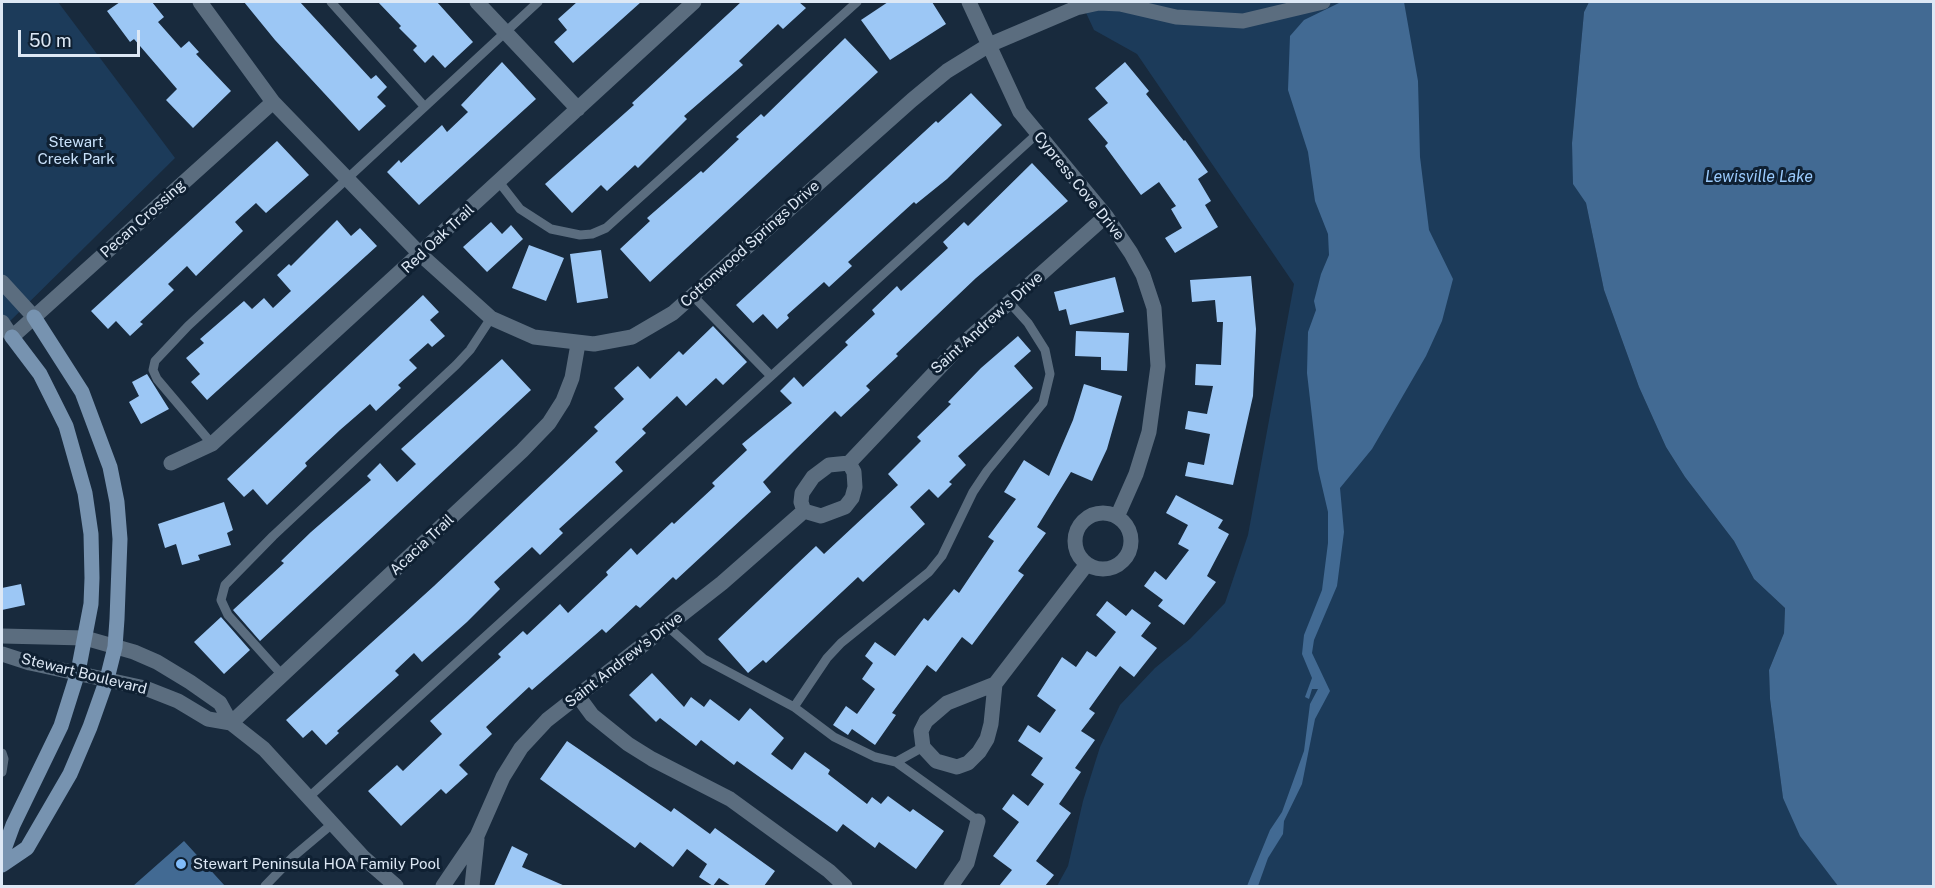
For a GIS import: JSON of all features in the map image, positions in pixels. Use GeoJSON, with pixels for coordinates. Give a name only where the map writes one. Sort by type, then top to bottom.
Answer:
{"type":"FeatureCollection","features":[{"type":"Feature","properties":{"kind":"main road"},"geometry":{"type":"LineString","coordinates":[[2,865],[27,848],[74,764],[107,679],[115,647],[120,539],[117,502],[110,467],[82,392],[34,317]]}},
{"type":"Feature","properties":{"kind":"main road"},"geometry":{"type":"LineString","coordinates":[[2,855],[13,825],[53,744],[78,672],[85,638],[92,578],[91,534],[85,493],[62,418],[39,375],[12,337]]}},
{"type":"Feature","properties":{"kind":"street","name":"Cottonwood Springs Drive"},"geometry":{"type":"LineString","coordinates":[[200,2],[273,102],[421,255],[490,318],[534,337],[578,344],[610,342],[644,332],[694,297],[782,214],[912,100],[947,72],[988,45],[1076,8],[1099,3],[1120,4],[1176,17],[1244,21],[1323,2]]}},
{"type":"Feature","properties":{"kind":"street"},"geometry":{"type":"LineString","coordinates":[[477,2],[578,109]]}},
{"type":"Feature","properties":{"kind":"street","name":"Red Oak Trail"},"geometry":{"type":"LineString","coordinates":[[171,463],[212,444],[421,255],[694,2]]}},
{"type":"Feature","properties":{"kind":"street","name":"Cypress Cove Drive"},"geometry":{"type":"LineString","coordinates":[[969,2],[1020,112],[1106,216],[1143,275],[1154,308],[1158,366],[1149,432],[1136,474],[1117,517]]}},
{"type":"Feature","properties":{"kind":"street","name":"Pecan Crossing"},"geometry":{"type":"LineString","coordinates":[[12,337],[273,102]]}},
{"type":"Feature","properties":{"kind":"street","name":"Saint Andrew's Drive"},"geometry":{"type":"LineString","coordinates":[[849,463],[927,378],[1106,216]]}},
{"type":"Feature","properties":{"kind":"street"},"geometry":{"type":"LineString","coordinates":[[2,282],[34,317]]}},
{"type":"Feature","properties":{"kind":"street"},"geometry":{"type":"LineString","coordinates":[[2,322],[12,337]]}},
{"type":"Feature","properties":{"kind":"street","name":"Acacia Trail"},"geometry":{"type":"LineString","coordinates":[[231,723],[522,451],[549,423],[563,402],[569,386],[578,344]]}},
{"type":"Feature","properties":{"kind":"street"},"geometry":{"type":"LineString","coordinates":[[849,463],[854,472],[855,487],[852,498],[844,507],[821,516],[804,511],[801,502],[802,494],[813,477],[829,465],[849,463]]}},
{"type":"Feature","properties":{"kind":"street","name":"Saint Andrew's Drive"},"geometry":{"type":"LineString","coordinates":[[477,836],[503,777],[521,748],[547,720],[722,583],[804,511]]}},
{"type":"Feature","properties":{"kind":"street"},"geometry":{"type":"LineString","coordinates":[[1107,513],[1117,517],[1126,524],[1130,534],[1131,546],[1127,556],[1119,564],[1108,568],[1098,569],[1087,564],[1076,547],[1079,526],[1096,514],[1107,513]]}},
{"type":"Feature","properties":{"kind":"street"},"geometry":{"type":"LineString","coordinates":[[995,684],[964,694],[934,711],[921,730],[923,747],[936,761],[946,766],[957,767],[968,763],[987,739],[995,684],[1087,564]]}},
{"type":"Feature","properties":{"kind":"street","name":"Stewart Boulevard"},"geometry":{"type":"LineString","coordinates":[[2,636],[85,638],[157,662],[190,682],[220,703],[231,723],[264,749],[364,858],[396,886]]}},
{"type":"Feature","properties":{"kind":"street","name":"Stewart Boulevard"},"geometry":{"type":"LineString","coordinates":[[2,654],[145,688],[178,701],[208,718],[231,723]]}},
{"type":"Feature","properties":{"kind":"street"},"geometry":{"type":"LineString","coordinates":[[578,696],[592,715],[628,744],[652,759],[730,799],[829,871],[844,886]]}},
{"type":"Feature","properties":{"kind":"street"},"geometry":{"type":"LineString","coordinates":[[951,886],[967,863],[978,821]]}},
{"type":"Feature","properties":{"kind":"street"},"geometry":{"type":"LineString","coordinates":[[443,886],[477,836]]}},
{"type":"Feature","properties":{"kind":"street"},"geometry":{"type":"LineString","coordinates":[[472,886],[477,836]]}},
{"type":"Feature","properties":{"kind":"lane"},"geometry":{"type":"LineString","coordinates":[[331,2],[424,106]]}},
{"type":"Feature","properties":{"kind":"lane"},"geometry":{"type":"LineString","coordinates":[[212,444],[157,379],[153,370],[155,361],[180,333],[538,2]]}},
{"type":"Feature","properties":{"kind":"lane"},"geometry":{"type":"LineString","coordinates":[[499,182],[520,209],[551,230],[579,235],[592,234],[606,228],[857,2]]}},
{"type":"Feature","properties":{"kind":"lane"},"geometry":{"type":"LineString","coordinates":[[309,797],[1037,134]]}},
{"type":"Feature","properties":{"kind":"lane"},"geometry":{"type":"LineString","coordinates":[[694,297],[771,376]]}},
{"type":"Feature","properties":{"kind":"lane"},"geometry":{"type":"LineString","coordinates":[[794,707],[827,658],[936,564],[982,478],[1043,403],[1050,374],[1045,350],[1028,323],[1009,302]]}},
{"type":"Feature","properties":{"kind":"lane"},"geometry":{"type":"LineString","coordinates":[[283,676],[228,615],[221,600],[225,585],[273,536],[456,366],[470,350],[490,318]]}},
{"type":"Feature","properties":{"kind":"lane"},"geometry":{"type":"LineString","coordinates":[[667,626],[704,659],[794,707],[834,737],[875,757],[896,762],[978,821]]}},
{"type":"Feature","properties":{"kind":"lane"},"geometry":{"type":"LineString","coordinates":[[896,762],[923,747]]}},
{"type":"Feature","properties":{"kind":"lane"},"geometry":{"type":"LineString","coordinates":[[2,753],[4,759],[2,772]]}},
{"type":"Feature","properties":{"kind":"lane"},"geometry":{"type":"LineString","coordinates":[[265,886],[332,824]]}},
{"type":"Feature","properties":{"kind":"green space","name":"Stewart Creek Park"},"geometry":{"type":"Polygon","coordinates":[[[2,2],[58,2],[175,158],[2,329],[2,2]]]}},
{"type":"Feature","properties":{"kind":"green space"},"geometry":{"type":"Polygon","coordinates":[[[1081,2],[1589,2],[1584,12],[1572,143],[1574,184],[1586,203],[1604,290],[1639,387],[1666,447],[1685,477],[1734,541],[1754,579],[1785,608],[1784,633],[1769,670],[1770,699],[1783,798],[1838,886],[1057,886],[1068,866],[1083,801],[1100,747],[1120,705],[1155,668],[1190,639],[1225,603],[1248,535],[1294,284],[1137,54],[1094,30],[1081,2]]]}},
{"type":"Feature","properties":{"kind":"water"},"geometry":{"type":"Polygon","coordinates":[[[1341,2],[1404,2],[1418,81],[1420,157],[1429,230],[1453,279],[1442,321],[1426,356],[1372,449],[1340,488],[1344,532],[1337,586],[1314,640],[1312,653],[1330,691],[1315,719],[1302,784],[1284,821],[1283,834],[1268,858],[1258,886],[1247,886],[1270,830],[1282,812],[1304,751],[1310,704],[1318,689],[1312,689],[1309,699],[1305,697],[1312,678],[1302,654],[1304,635],[1322,590],[1328,543],[1328,512],[1318,469],[1307,373],[1308,332],[1316,310],[1314,301],[1321,274],[1329,255],[1328,234],[1315,201],[1308,152],[1288,90],[1290,36],[1304,20],[1341,2]]]}},
{"type":"Feature","properties":{"kind":"water","name":"Lewisville Lake"},"geometry":{"type":"Polygon","coordinates":[[[1589,2],[1933,2],[1933,886],[1838,886],[1800,836],[1783,798],[1770,699],[1769,670],[1784,633],[1785,608],[1754,579],[1734,541],[1685,477],[1666,447],[1639,387],[1604,290],[1586,203],[1573,184],[1572,143],[1584,12],[1589,2]]]}},
{"type":"Feature","properties":{"kind":"water","name":"Stewart Peninsula HOA Family Pool"},"geometry":{"type":"Polygon","coordinates":[[[184,841],[225,886],[133,886],[184,841]]]}},
{"type":"Feature","properties":{"kind":"building"},"geometry":{"type":"Polygon","coordinates":[[[120,2],[152,2],[164,17],[158,22],[181,48],[189,41],[199,52],[196,54],[231,91],[193,128],[166,100],[177,89],[134,39],[130,42],[107,11],[120,2]]]}},
{"type":"Feature","properties":{"kind":"building"},"geometry":{"type":"Polygon","coordinates":[[[244,2],[300,2],[371,79],[376,75],[387,87],[377,97],[386,106],[359,131],[275,40],[244,2]]]}},
{"type":"Feature","properties":{"kind":"building"},"geometry":{"type":"Polygon","coordinates":[[[378,2],[437,2],[473,42],[445,68],[433,55],[425,63],[413,50],[417,46],[378,2]]]}},
{"type":"Feature","properties":{"kind":"building"},"geometry":{"type":"Polygon","coordinates":[[[577,2],[641,2],[573,63],[554,42],[567,30],[558,19],[577,2]]]}},
{"type":"Feature","properties":{"kind":"building"},"geometry":{"type":"Polygon","coordinates":[[[741,2],[799,2],[806,8],[783,29],[778,24],[739,61],[743,65],[684,116],[687,119],[638,168],[635,165],[607,191],[601,185],[572,213],[545,184],[634,105],[632,103],[741,2]]]}},
{"type":"Feature","properties":{"kind":"building"},"geometry":{"type":"Polygon","coordinates":[[[888,2],[932,2],[946,24],[890,60],[861,20],[888,2]]]}},
{"type":"Feature","properties":{"kind":"building"},"geometry":{"type":"Polygon","coordinates":[[[845,38],[878,72],[650,282],[620,249],[650,221],[647,218],[701,171],[703,173],[739,139],[736,137],[761,114],[764,117],[845,38]]]}},
{"type":"Feature","properties":{"kind":"building"},"geometry":{"type":"Polygon","coordinates":[[[502,62],[536,99],[419,205],[387,172],[399,160],[401,163],[442,125],[447,132],[468,112],[461,105],[502,62]]]}},
{"type":"Feature","properties":{"kind":"building"},"geometry":{"type":"Polygon","coordinates":[[[1125,62],[1149,91],[1146,94],[1185,140],[1208,172],[1198,179],[1211,201],[1205,205],[1218,227],[1175,253],[1165,238],[1182,228],[1171,209],[1176,206],[1159,182],[1141,195],[1105,146],[1108,143],[1088,119],[1108,103],[1095,88],[1125,62]]]}},
{"type":"Feature","properties":{"kind":"building"},"geometry":{"type":"Polygon","coordinates":[[[971,93],[1002,125],[947,179],[916,204],[914,202],[848,262],[852,266],[829,287],[824,282],[787,315],[789,318],[777,329],[763,314],[753,323],[736,305],[936,121],[938,123],[971,93]]]}},
{"type":"Feature","properties":{"kind":"building"},"geometry":{"type":"Polygon","coordinates":[[[277,141],[309,175],[266,213],[256,203],[235,222],[243,231],[196,276],[187,266],[168,284],[174,290],[140,322],[143,324],[130,336],[116,321],[108,329],[91,311],[277,141]]]}},
{"type":"Feature","properties":{"kind":"building"},"geometry":{"type":"Polygon","coordinates":[[[1032,163],[1068,201],[976,278],[896,354],[898,356],[866,386],[870,390],[841,417],[835,411],[763,482],[771,492],[676,580],[673,577],[640,608],[636,605],[606,633],[602,629],[532,690],[529,687],[486,727],[492,734],[459,765],[468,774],[446,794],[441,789],[401,826],[368,791],[397,765],[403,771],[442,734],[430,721],[501,657],[498,654],[523,631],[527,635],[560,604],[568,613],[608,575],[606,572],[631,548],[637,555],[715,486],[712,483],[747,450],[742,444],[792,403],[780,391],[794,377],[803,387],[848,345],[845,342],[875,314],[872,310],[897,286],[901,291],[948,248],[943,242],[964,222],[968,226],[1032,163]]]}},
{"type":"Feature","properties":{"kind":"building"},"geometry":{"type":"Polygon","coordinates":[[[337,220],[351,236],[360,228],[377,246],[207,400],[191,382],[200,374],[186,358],[204,343],[200,339],[244,301],[252,309],[264,298],[273,308],[291,291],[277,275],[289,264],[291,266],[337,220]]]}},
{"type":"Feature","properties":{"kind":"building"},"geometry":{"type":"Polygon","coordinates":[[[491,222],[502,234],[511,225],[523,239],[487,272],[463,247],[491,222]]]}},
{"type":"Feature","properties":{"kind":"building"},"geometry":{"type":"Polygon","coordinates":[[[529,245],[564,258],[546,301],[512,288],[529,245]]]}},
{"type":"Feature","properties":{"kind":"building"},"geometry":{"type":"Polygon","coordinates":[[[601,250],[608,298],[577,303],[570,254],[601,250]]]}},
{"type":"Feature","properties":{"kind":"building"},"geometry":{"type":"Polygon","coordinates":[[[1251,276],[1256,329],[1253,396],[1233,485],[1185,476],[1188,462],[1204,465],[1210,434],[1185,429],[1188,411],[1207,414],[1213,386],[1195,385],[1196,364],[1221,365],[1223,322],[1217,322],[1215,300],[1192,302],[1190,280],[1251,276]]]}},
{"type":"Feature","properties":{"kind":"building"},"geometry":{"type":"Polygon","coordinates":[[[1115,277],[1124,312],[1070,325],[1066,309],[1059,311],[1054,292],[1115,277]]]}},
{"type":"Feature","properties":{"kind":"building"},"geometry":{"type":"Polygon","coordinates":[[[423,295],[439,312],[430,320],[445,336],[432,347],[428,343],[409,360],[417,368],[398,385],[401,388],[376,411],[370,404],[340,430],[305,463],[307,466],[267,505],[253,489],[244,497],[227,479],[423,295]]]}},
{"type":"Feature","properties":{"kind":"building"},"geometry":{"type":"Polygon","coordinates":[[[713,326],[747,362],[723,385],[716,378],[686,406],[677,396],[642,429],[646,433],[615,462],[623,471],[559,529],[563,533],[540,555],[532,547],[494,582],[500,589],[467,622],[422,662],[414,653],[395,671],[399,675],[337,731],[339,733],[326,745],[312,730],[303,738],[286,720],[434,586],[598,431],[594,427],[624,399],[614,388],[638,366],[650,379],[679,351],[683,355],[713,326]]]}},
{"type":"Feature","properties":{"kind":"building"},"geometry":{"type":"Polygon","coordinates":[[[1076,331],[1129,333],[1127,371],[1101,370],[1101,357],[1075,356],[1076,331]]]}},
{"type":"Feature","properties":{"kind":"building"},"geometry":{"type":"Polygon","coordinates":[[[1018,336],[1031,351],[1014,366],[1033,388],[958,456],[966,465],[949,482],[952,484],[938,498],[929,489],[910,507],[925,524],[863,582],[858,577],[766,663],[763,660],[748,673],[718,639],[816,546],[824,554],[898,485],[888,474],[921,441],[917,437],[951,404],[948,402],[981,368],[1018,336]]]}},
{"type":"Feature","properties":{"kind":"building"},"geometry":{"type":"Polygon","coordinates":[[[502,359],[531,390],[260,641],[233,610],[284,563],[281,561],[311,532],[371,480],[367,476],[380,463],[397,482],[416,464],[401,449],[502,359]]]}},
{"type":"Feature","properties":{"kind":"building"},"geometry":{"type":"Polygon","coordinates":[[[147,374],[169,409],[141,424],[129,402],[139,396],[132,382],[147,374]]]}},
{"type":"Feature","properties":{"kind":"building"},"geometry":{"type":"Polygon","coordinates":[[[1084,384],[1122,396],[1107,449],[1092,481],[1071,472],[1037,527],[1046,533],[1018,571],[1024,575],[972,645],[962,637],[936,672],[927,665],[892,713],[896,715],[875,745],[852,729],[848,735],[833,725],[846,706],[857,714],[875,689],[862,679],[873,663],[865,656],[875,642],[895,656],[924,618],[928,621],[954,589],[959,593],[994,541],[988,537],[1016,499],[1004,492],[1024,460],[1049,476],[1073,420],[1084,384]]]}},
{"type":"Feature","properties":{"kind":"building"},"geometry":{"type":"Polygon","coordinates":[[[1176,495],[1223,520],[1218,528],[1229,534],[1207,576],[1216,582],[1184,625],[1158,606],[1163,600],[1144,586],[1155,571],[1166,580],[1189,550],[1178,544],[1188,525],[1166,513],[1176,495]]]}},
{"type":"Feature","properties":{"kind":"building"},"geometry":{"type":"Polygon","coordinates":[[[224,502],[233,530],[227,533],[231,545],[198,555],[200,560],[182,565],[176,544],[165,548],[158,524],[224,502]]]}},
{"type":"Feature","properties":{"kind":"building"},"geometry":{"type":"Polygon","coordinates":[[[21,584],[25,605],[2,610],[2,588],[21,584]]]}},
{"type":"Feature","properties":{"kind":"building"},"geometry":{"type":"Polygon","coordinates":[[[1107,601],[1126,616],[1132,609],[1151,623],[1141,636],[1157,648],[1134,677],[1120,666],[1089,709],[1095,713],[1081,731],[1095,740],[1075,768],[1081,772],[1059,804],[1071,813],[1036,861],[1054,875],[1045,886],[999,886],[1012,870],[993,856],[1019,822],[1002,809],[1013,794],[1028,806],[1044,784],[1031,775],[1043,758],[1018,741],[1028,725],[1040,733],[1056,710],[1037,696],[1062,657],[1076,667],[1087,651],[1096,657],[1116,632],[1096,615],[1107,601]]]}},
{"type":"Feature","properties":{"kind":"building"},"geometry":{"type":"Polygon","coordinates":[[[221,617],[250,650],[224,674],[194,642],[221,617]]]}},
{"type":"Feature","properties":{"kind":"building"},"geometry":{"type":"Polygon","coordinates":[[[652,673],[684,707],[691,697],[704,707],[710,699],[739,721],[750,708],[784,738],[771,754],[792,770],[805,752],[830,770],[828,774],[867,804],[872,797],[881,804],[888,796],[910,812],[913,809],[944,831],[916,869],[879,842],[875,848],[843,824],[837,832],[737,761],[734,765],[701,740],[696,746],[660,718],[656,722],[629,695],[652,673]]]}},
{"type":"Feature","properties":{"kind":"building"},"geometry":{"type":"Polygon","coordinates":[[[567,741],[671,812],[674,808],[710,834],[715,828],[775,871],[764,886],[731,886],[719,878],[713,886],[699,877],[707,864],[687,849],[673,867],[640,842],[635,848],[540,779],[567,741]]]}},
{"type":"Feature","properties":{"kind":"building"},"geometry":{"type":"Polygon","coordinates":[[[512,846],[528,854],[522,867],[565,886],[494,886],[512,846]]]}},
{"type":"Feature","properties":{"kind":"place","name":"Stewart Peninsula HOA Family Pool"},"geometry":{"type":"Point","coordinates":[181,864]}}]}
